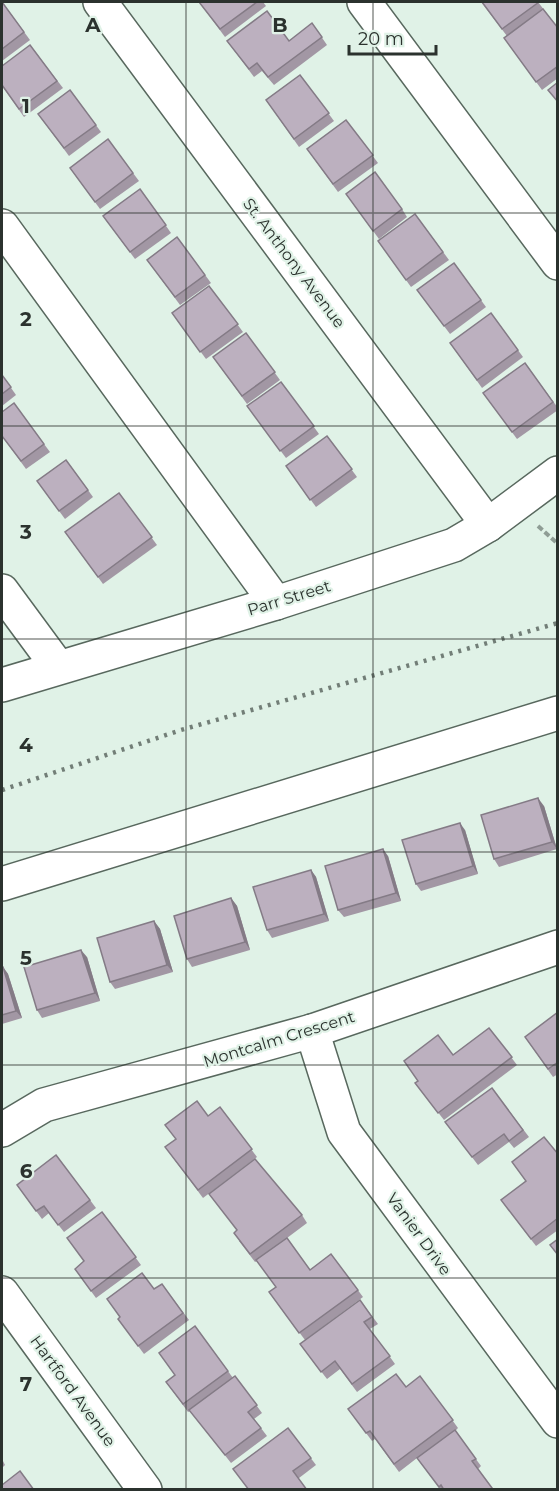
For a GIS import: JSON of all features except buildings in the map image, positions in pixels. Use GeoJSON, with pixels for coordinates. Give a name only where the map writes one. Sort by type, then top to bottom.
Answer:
{"type":"FeatureCollection","features":[{"type":"Feature","properties":{"kind":"street","name":"St. Anthony Avenue"},"geometry":{"type":"LineString","coordinates":[[100,2],[488,525]]}},
{"type":"Feature","properties":{"kind":"street"},"geometry":{"type":"LineString","coordinates":[[364,2],[558,263]]}},
{"type":"Feature","properties":{"kind":"street"},"geometry":{"type":"LineString","coordinates":[[2,226],[276,603]]}},
{"type":"Feature","properties":{"kind":"street","name":"Parr Street"},"geometry":{"type":"LineString","coordinates":[[2,685],[276,603],[454,545],[488,525],[558,473]]}},
{"type":"Feature","properties":{"kind":"street"},"geometry":{"type":"LineString","coordinates":[[2,591],[58,667]]}},
{"type":"Feature","properties":{"kind":"street"},"geometry":{"type":"LineString","coordinates":[[2,884],[558,713]]}},
{"type":"Feature","properties":{"kind":"street","name":"Montcalm Crescent"},"geometry":{"type":"LineString","coordinates":[[2,1130],[44,1106],[312,1031],[558,947]]}},
{"type":"Feature","properties":{"kind":"street","name":"Vanier Drive"},"geometry":{"type":"LineString","coordinates":[[312,1031],[344,1132],[558,1421]]}},
{"type":"Feature","properties":{"kind":"street","name":"Hartford Avenue"},"geometry":{"type":"LineString","coordinates":[[2,1293],[145,1490]]}},
{"type":"Feature","properties":{"kind":"railway"},"geometry":{"type":"LineString","coordinates":[[2,790],[181,730],[558,623]]}}]}
